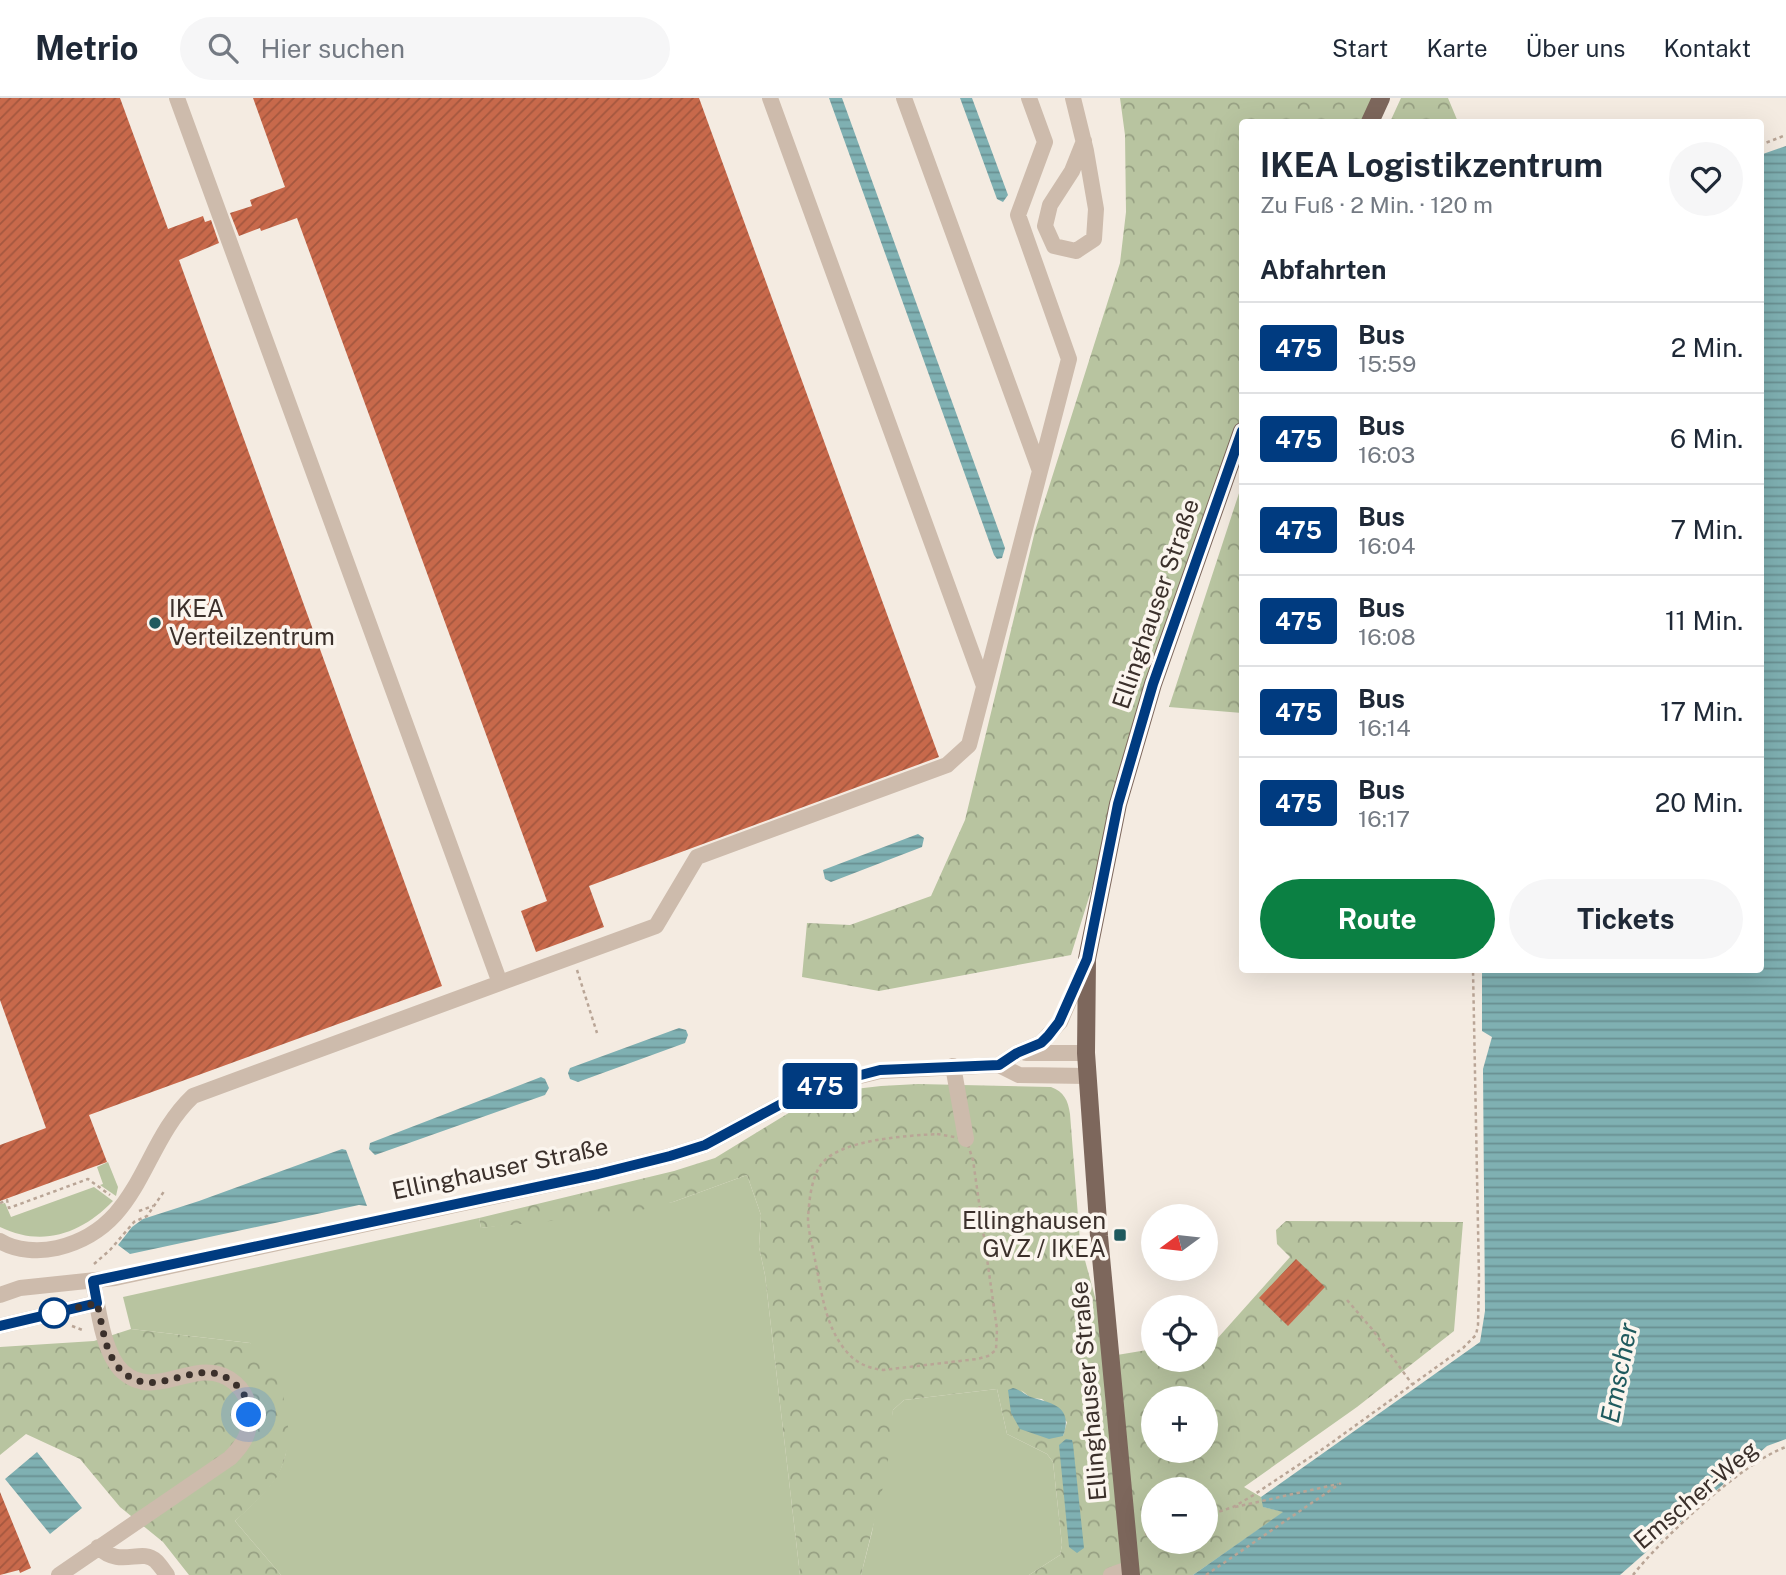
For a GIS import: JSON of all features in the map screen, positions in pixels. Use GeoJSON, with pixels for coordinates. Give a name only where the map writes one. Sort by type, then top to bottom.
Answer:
{"type":"FeatureCollection","features":[{"type":"Feature","properties":{"kind":"main road"},"geometry":{"type":"LineString","coordinates":[[1371,119],[1381,98]]}},
{"type":"Feature","properties":{"kind":"main road","name":"Ellinghauser Straße"},"geometry":{"type":"LineString","coordinates":[[1131,1571],[1099,1236],[1086,1053],[1087,959],[1118,804],[1153,684],[1239,440]]}},
{"type":"Feature","properties":{"kind":"street"},"geometry":{"type":"LineString","coordinates":[[177,98],[500,983]]}},
{"type":"Feature","properties":{"kind":"street"},"geometry":{"type":"LineString","coordinates":[[770,98],[984,685]]}},
{"type":"Feature","properties":{"kind":"street"},"geometry":{"type":"LineString","coordinates":[[904,98],[1040,471]]}},
{"type":"Feature","properties":{"kind":"street"},"geometry":{"type":"LineString","coordinates":[[0,1241],[27,1250],[48,1250],[68,1245],[110,1222],[124,1205],[176,1112],[193,1096],[656,926],[697,857],[947,765],[969,745],[1069,359],[1018,215],[1045,142],[1029,98]]}},
{"type":"Feature","properties":{"kind":"street"},"geometry":{"type":"LineString","coordinates":[[1073,98],[1084,141],[1096,209],[1094,239],[1076,251],[1054,246],[1045,226],[1050,205],[1072,171],[1084,141]]}},
{"type":"Feature","properties":{"kind":"street","name":"Ellinghauser Straße"},"geometry":{"type":"LineString","coordinates":[[1021,1053],[1041,1043],[1059,1022],[1087,959]]}},
{"type":"Feature","properties":{"kind":"street","name":"Ellinghauser Straße"},"geometry":{"type":"LineString","coordinates":[[999,1065],[1017,1053],[1086,1053]]}},
{"type":"Feature","properties":{"kind":"street","name":"Ellinghauser Straße"},"geometry":{"type":"LineString","coordinates":[[0,1295],[20,1288],[93,1281],[598,1174],[670,1156],[705,1145],[811,1088],[880,1070],[999,1065],[1019,1074],[1088,1076]]}},
{"type":"Feature","properties":{"kind":"street"},"geometry":{"type":"LineString","coordinates":[[953,1066],[966,1139]]}},
{"type":"Feature","properties":{"kind":"street"},"geometry":{"type":"LineString","coordinates":[[60,1575],[230,1458],[244,1444],[249,1430],[248,1403],[243,1391],[222,1373],[207,1371],[159,1382],[140,1382],[123,1372],[110,1355],[93,1281]]}},
{"type":"Feature","properties":{"kind":"street"},"geometry":{"type":"LineString","coordinates":[[0,1326],[97,1303]]}},
{"type":"Feature","properties":{"kind":"street"},"geometry":{"type":"LineString","coordinates":[[98,1547],[108,1556],[117,1558],[148,1556],[156,1561],[167,1575]]}},
{"type":"Feature","properties":{"kind":"street"},"geometry":{"type":"LineString","coordinates":[[1111,1575],[1131,1571]]}},
{"type":"Feature","properties":{"kind":"path"},"geometry":{"type":"LineString","coordinates":[[1764,143],[1786,135]]}},
{"type":"Feature","properties":{"kind":"path"},"geometry":{"type":"LineString","coordinates":[[576,967],[597,1033]]}},
{"type":"Feature","properties":{"kind":"path"},"geometry":{"type":"LineString","coordinates":[[1233,1507],[1327,1446],[1463,1348],[1476,1335],[1479,1325],[1473,973]]}},
{"type":"Feature","properties":{"kind":"path"},"geometry":{"type":"LineString","coordinates":[[923,1135],[966,1139],[973,1160],[997,1329],[996,1350],[977,1359],[883,1370],[869,1368],[856,1361],[845,1350],[834,1334],[826,1312],[808,1221],[810,1195],[820,1165],[838,1150],[866,1143],[923,1135]]}},
{"type":"Feature","properties":{"kind":"path"},"geometry":{"type":"LineString","coordinates":[[0,1203],[7,1200],[9,1208],[88,1179],[109,1195]]}},
{"type":"Feature","properties":{"kind":"path"},"geometry":{"type":"LineString","coordinates":[[93,1281],[89,1268],[110,1251],[134,1222],[147,1216],[165,1190]]}},
{"type":"Feature","properties":{"kind":"path"},"geometry":{"type":"LineString","coordinates":[[135,1213],[153,1206]]}},
{"type":"Feature","properties":{"kind":"path"},"geometry":{"type":"LineString","coordinates":[[1347,1300],[1372,1328],[1412,1384]]}},
{"type":"Feature","properties":{"kind":"path"},"geometry":{"type":"LineString","coordinates":[[64,1324],[87,1331]]}},
{"type":"Feature","properties":{"kind":"path","name":"Emscher-Weg"},"geometry":{"type":"LineString","coordinates":[[1633,1575],[1685,1521],[1723,1489],[1771,1452],[1786,1447]]}},
{"type":"Feature","properties":{"kind":"path"},"geometry":{"type":"LineString","coordinates":[[1206,1575],[1341,1483],[1218,1512]]}},
{"type":"Feature","properties":{"kind":"green space"},"geometry":{"type":"Polygon","coordinates":[[[1120,98],[1381,98],[1371,119],[1239,119],[1239,440],[1118,804],[1071,955],[879,991],[802,977],[807,923],[850,925],[931,896],[965,820],[1035,531],[1120,263],[1126,212],[1125,135],[1120,98]]]}},
{"type":"Feature","properties":{"kind":"green space"},"geometry":{"type":"Polygon","coordinates":[[[1401,98],[1448,98],[1457,119],[1391,119],[1401,98]]]}},
{"type":"Feature","properties":{"kind":"green space"},"geometry":{"type":"Polygon","coordinates":[[[1239,493],[1239,713],[1169,707],[1239,493]]]}},
{"type":"Feature","properties":{"kind":"green space"},"geometry":{"type":"Polygon","coordinates":[[[918,1084],[1051,1087],[1062,1094],[1070,1114],[1080,1242],[1111,1356],[1141,1351],[1141,1372],[1218,1372],[1218,1338],[1290,1257],[1277,1244],[1276,1230],[1286,1221],[1463,1222],[1454,1331],[1357,1407],[1244,1487],[1261,1497],[1264,1507],[1284,1512],[1193,1575],[1029,1575],[1060,1555],[1062,1545],[1053,1462],[1047,1454],[1007,1434],[997,1389],[904,1400],[893,1410],[887,1471],[861,1575],[800,1575],[765,1275],[759,1247],[761,1215],[747,1175],[673,1202],[629,1213],[481,1228],[479,1218],[674,1171],[715,1158],[810,1100],[829,1092],[918,1084]],[[1021,1390],[1063,1436],[1067,1422],[1042,1399],[1031,1398],[1021,1390]]]}},
{"type":"Feature","properties":{"kind":"green space"},"geometry":{"type":"Polygon","coordinates":[[[108,1162],[118,1187],[116,1196],[100,1185],[103,1184],[97,1167],[108,1162]]]}},
{"type":"Feature","properties":{"kind":"green space"},"geometry":{"type":"Polygon","coordinates":[[[747,1175],[761,1215],[759,1247],[765,1275],[800,1575],[281,1575],[235,1521],[273,1482],[286,1452],[277,1417],[250,1343],[131,1329],[123,1297],[479,1218],[481,1228],[673,1202],[747,1175]]]}},
{"type":"Feature","properties":{"kind":"green space"},"geometry":{"type":"Polygon","coordinates":[[[94,1187],[113,1201],[75,1229],[61,1234],[31,1236],[0,1227],[0,1204],[5,1203],[11,1217],[94,1187]]]}},
{"type":"Feature","properties":{"kind":"green space"},"geometry":{"type":"Polygon","coordinates":[[[131,1329],[250,1343],[268,1364],[285,1403],[287,1446],[275,1480],[235,1521],[281,1575],[189,1575],[163,1542],[120,1507],[80,1459],[26,1434],[0,1455],[0,1347],[94,1341],[131,1329]]]}},
{"type":"Feature","properties":{"kind":"green space"},"geometry":{"type":"Polygon","coordinates":[[[997,1389],[1007,1434],[1047,1454],[1053,1462],[1062,1545],[1060,1555],[1029,1575],[861,1575],[872,1532],[893,1410],[904,1400],[997,1389]]]}},
{"type":"Feature","properties":{"kind":"water"},"geometry":{"type":"Polygon","coordinates":[[[829,98],[842,98],[1005,548],[1002,558],[997,559],[994,555],[829,98]]]}},
{"type":"Feature","properties":{"kind":"water"},"geometry":{"type":"Polygon","coordinates":[[[960,98],[972,98],[1008,195],[1003,202],[997,199],[960,98]]]}},
{"type":"Feature","properties":{"kind":"water","name":"Emscher"},"geometry":{"type":"Polygon","coordinates":[[[1786,146],[1786,1439],[1767,1446],[1620,1575],[1193,1575],[1283,1512],[1263,1507],[1261,1497],[1480,1342],[1485,1311],[1483,1069],[1492,1037],[1482,1031],[1482,973],[1764,973],[1764,154],[1786,146]]]}},
{"type":"Feature","properties":{"kind":"water"},"geometry":{"type":"Polygon","coordinates":[[[918,834],[924,838],[922,847],[831,882],[825,879],[823,870],[918,834]]]}},
{"type":"Feature","properties":{"kind":"water"},"geometry":{"type":"Polygon","coordinates":[[[679,1028],[686,1030],[688,1035],[685,1043],[578,1082],[570,1079],[570,1068],[679,1028]]]}},
{"type":"Feature","properties":{"kind":"water"},"geometry":{"type":"Polygon","coordinates":[[[541,1077],[549,1088],[545,1095],[375,1155],[369,1149],[370,1143],[541,1077]]]}},
{"type":"Feature","properties":{"kind":"water"},"geometry":{"type":"Polygon","coordinates":[[[342,1149],[346,1150],[367,1206],[359,1205],[130,1254],[118,1245],[132,1227],[143,1219],[342,1149]]]}},
{"type":"Feature","properties":{"kind":"water"},"geometry":{"type":"Polygon","coordinates":[[[1013,1388],[1060,1409],[1066,1419],[1063,1436],[1049,1439],[1020,1429],[1011,1413],[1008,1390],[1013,1388]]]}},
{"type":"Feature","properties":{"kind":"water"},"geometry":{"type":"Polygon","coordinates":[[[1066,1439],[1072,1440],[1073,1444],[1084,1548],[1077,1553],[1069,1547],[1059,1445],[1066,1439]]]}},
{"type":"Feature","properties":{"kind":"water"},"geometry":{"type":"Polygon","coordinates":[[[37,1452],[82,1508],[50,1534],[5,1479],[37,1452]]]}},
{"type":"Feature","properties":{"kind":"building","name":"IKEA Verteilzentrum"},"geometry":{"type":"Polygon","coordinates":[[[0,98],[120,98],[168,229],[203,216],[205,222],[211,220],[219,243],[179,260],[442,986],[89,1115],[107,1162],[0,1201],[0,1145],[46,1128],[0,1000],[0,98]]]}},
{"type":"Feature","properties":{"kind":"building"},"geometry":{"type":"Polygon","coordinates":[[[253,98],[699,98],[939,757],[589,886],[604,927],[536,952],[521,911],[547,901],[297,218],[239,236],[230,213],[252,206],[250,200],[285,187],[253,98]]]}},
{"type":"Feature","properties":{"kind":"building"},"geometry":{"type":"Polygon","coordinates":[[[1296,1259],[1325,1287],[1288,1326],[1259,1298],[1296,1259]]]}},
{"type":"Feature","properties":{"kind":"building"},"geometry":{"type":"Polygon","coordinates":[[[0,1492],[31,1568],[20,1573],[19,1570],[0,1575],[0,1492]]]}},
{"type":"Feature","properties":{"kind":"bus line","name":"475"},"geometry":{"type":"LineString","coordinates":[[0,1326],[97,1303],[93,1281],[598,1174],[670,1156],[705,1145],[811,1088],[880,1070],[999,1065],[1017,1053],[1041,1043],[1059,1022],[1087,959],[1118,804],[1153,684],[1239,440]]}},
{"type":"Feature","properties":{"kind":"place","name":"IKEA Verteilzentrum"},"geometry":{"type":"Point","coordinates":[155,623]}},
{"type":"Feature","properties":{"kind":"place","name":"Ellinghausen GVZ / IKEA"},"geometry":{"type":"Point","coordinates":[1120,1235]}},
{"type":"Feature","properties":{"kind":"route"},"geometry":{"type":"LineString","coordinates":[[54,1313],[97,1303],[110,1355],[123,1372],[140,1382],[159,1382],[207,1371],[222,1373],[243,1391],[249,1415]]}}]}
